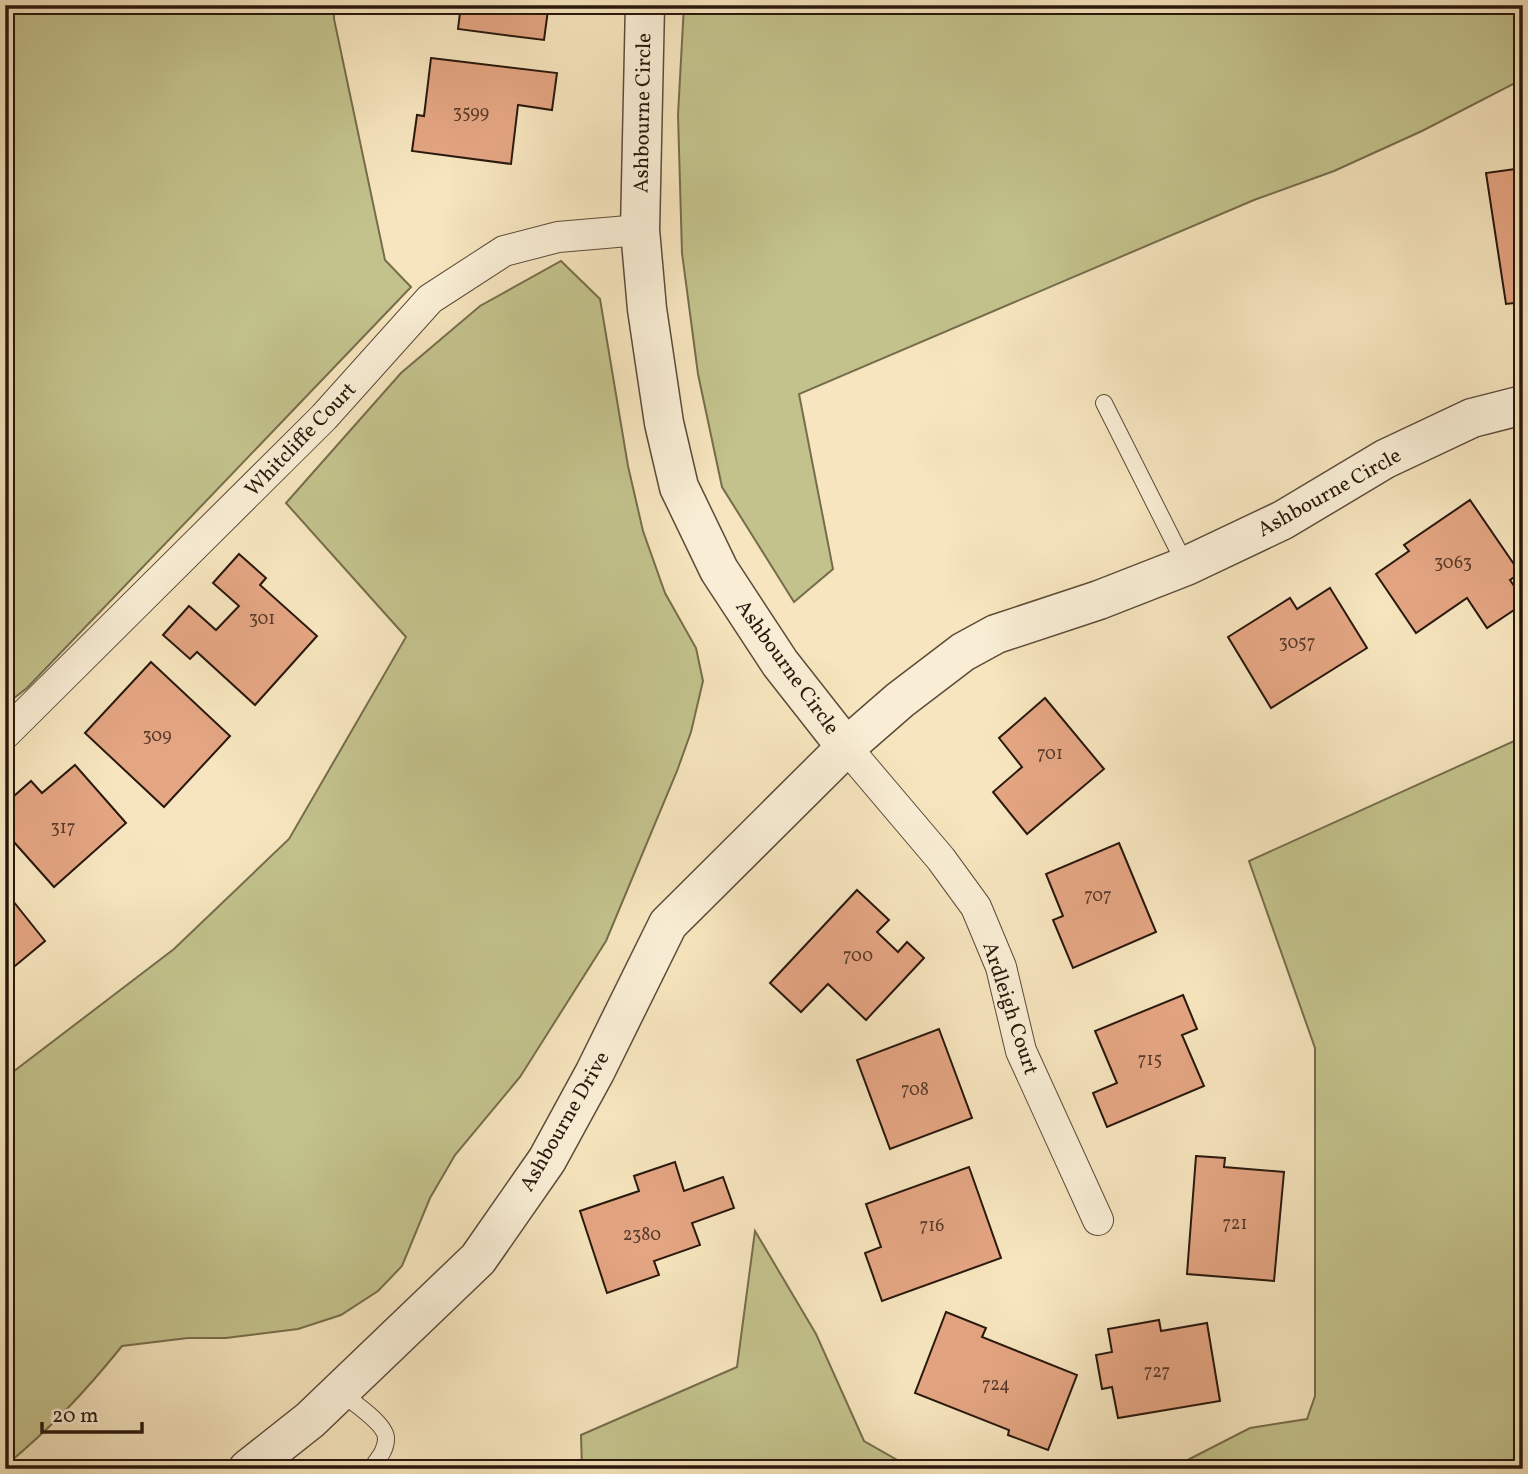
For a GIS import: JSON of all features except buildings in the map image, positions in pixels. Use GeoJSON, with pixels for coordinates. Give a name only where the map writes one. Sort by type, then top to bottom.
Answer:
{"type":"FeatureCollection","features":[{"type":"Feature","properties":{"kind":"street","name":"Ashbourne Circle"},"geometry":{"type":"LineString","coordinates":[[645,5],[640,230],[647,309],[662,411],[679,486],[727,582],[780,663],[846,747],[928,678],[963,652],[996,634],[1099,600],[1186,566],[1283,520],[1385,458],[1472,418],[1523,405]]}},
{"type":"Feature","properties":{"kind":"street","name":"Whitcliffe Court"},"geometry":{"type":"LineString","coordinates":[[5,734],[324,417],[430,299],[504,251],[558,237],[640,230]]}},
{"type":"Feature","properties":{"kind":"street","name":"Ardleigh Court"},"geometry":{"type":"LineString","coordinates":[[846,747],[940,859],[976,907],[1001,967],[1021,1051],[1098,1220]]}},
{"type":"Feature","properties":{"kind":"street","name":"Ashbourne Drive"},"geometry":{"type":"LineString","coordinates":[[248,1469],[310,1420],[478,1259],[547,1160],[595,1072],[668,924],[846,747]]}},
{"type":"Feature","properties":{"kind":"lane"},"geometry":{"type":"LineString","coordinates":[[1104,403],[1186,566]]}},
{"type":"Feature","properties":{"kind":"lane"},"geometry":{"type":"LineString","coordinates":[[340,1392],[383,1427],[387,1438],[382,1454],[371,1469]]}},
{"type":"Feature","properties":{"kind":"shaded area"},"geometry":{"type":"Polygon","coordinates":[[[5,5],[334,5],[334,19],[385,260],[411,287],[27,688],[5,705],[5,5]]]}},
{"type":"Feature","properties":{"kind":"shaded area"},"geometry":{"type":"Polygon","coordinates":[[[684,5],[1523,5],[1523,79],[1422,131],[1334,171],[1254,200],[799,394],[833,569],[794,602],[722,487],[698,374],[682,253],[678,115],[684,5]]]}},
{"type":"Feature","properties":{"kind":"shaded area"},"geometry":{"type":"Polygon","coordinates":[[[561,261],[600,299],[628,466],[643,531],[665,593],[696,648],[703,681],[691,732],[677,771],[606,941],[520,1077],[455,1155],[430,1198],[402,1266],[378,1291],[341,1315],[298,1329],[122,1346],[67,1409],[5,1466],[5,1078],[174,949],[289,839],[406,637],[286,503],[401,373],[480,306],[561,261]]]}},
{"type":"Feature","properties":{"kind":"shaded area"},"geometry":{"type":"Polygon","coordinates":[[[1523,737],[1523,1469],[1170,1469],[1250,1428],[1307,1419],[1315,1396],[1315,1048],[1249,861],[1523,737]]]}},
{"type":"Feature","properties":{"kind":"shaded area"},"geometry":{"type":"Polygon","coordinates":[[[755,1231],[816,1334],[864,1441],[913,1469],[582,1469],[581,1435],[737,1367],[755,1231]]]}}]}
